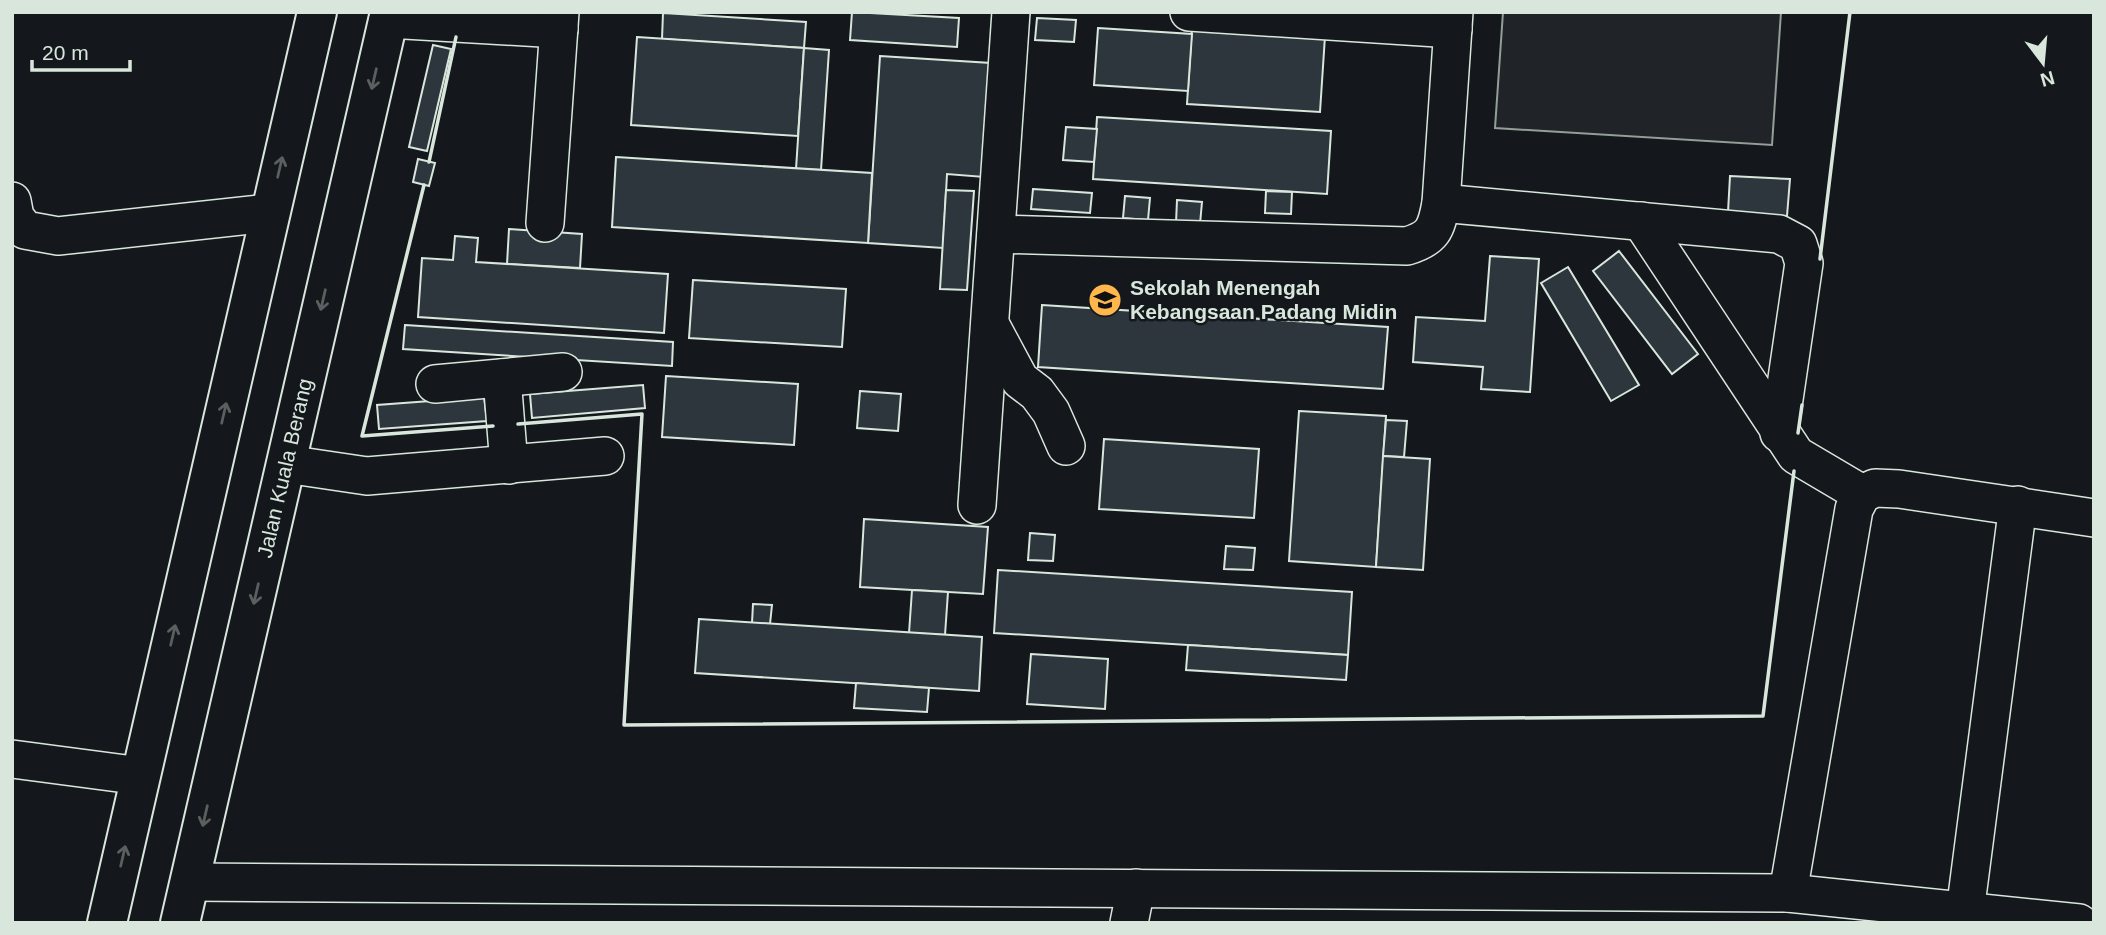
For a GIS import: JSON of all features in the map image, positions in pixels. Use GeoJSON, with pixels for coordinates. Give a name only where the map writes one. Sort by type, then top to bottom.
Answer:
{"type":"FeatureCollection","features":[{"type":"Feature","properties":{"kind":"highway"},"geometry":{"type":"LineString","coordinates":[[107,923],[317,12]]}},
{"type":"Feature","properties":{"kind":"highway","name":"Jalan Kuala Berang"},"geometry":{"type":"LineString","coordinates":[[180,923],[389,16]]}},
{"type":"Feature","properties":{"kind":"street"},"geometry":{"type":"LineString","coordinates":[[977,505],[1011,12]]}},
{"type":"Feature","properties":{"kind":"street"},"geometry":{"type":"LineString","coordinates":[[996,234],[1406,246],[1425,241],[1437,226],[1441,203],[1454,21],[1189,12]]}},
{"type":"Feature","properties":{"kind":"street"},"geometry":{"type":"LineString","coordinates":[[389,16],[560,21],[545,223]]}},
{"type":"Feature","properties":{"kind":"street"},"geometry":{"type":"LineString","coordinates":[[12,201],[15,217],[25,230],[58,236],[270,213]]}},
{"type":"Feature","properties":{"kind":"street"},"geometry":{"type":"LineString","coordinates":[[1441,203],[1779,234],[1798,244],[1804,263],[1779,433]]}},
{"type":"Feature","properties":{"kind":"street"},"geometry":{"type":"LineString","coordinates":[[1641,221],[1796,455],[1861,494]]}},
{"type":"Feature","properties":{"kind":"street"},"geometry":{"type":"LineString","coordinates":[[989,323],[1020,380],[1037,393],[1051,412],[1066,446]]}},
{"type":"Feature","properties":{"kind":"street"},"geometry":{"type":"LineString","coordinates":[[435,384],[563,372]]}},
{"type":"Feature","properties":{"kind":"street"},"geometry":{"type":"LineString","coordinates":[[502,378],[509,465]]}},
{"type":"Feature","properties":{"kind":"street"},"geometry":{"type":"LineString","coordinates":[[286,464],[367,476],[605,456]]}},
{"type":"Feature","properties":{"kind":"street"},"geometry":{"type":"LineString","coordinates":[[1788,893],[1854,509],[1861,494],[1875,488],[1899,489],[2094,518]]}},
{"type":"Feature","properties":{"kind":"street"},"geometry":{"type":"LineString","coordinates":[[1965,912],[2018,505]]}},
{"type":"Feature","properties":{"kind":"street"},"geometry":{"type":"LineString","coordinates":[[12,759],[141,776]]}},
{"type":"Feature","properties":{"kind":"street"},"geometry":{"type":"LineString","coordinates":[[190,882],[1133,906],[1788,893],[2058,922]]}},
{"type":"Feature","properties":{"kind":"shaded area"},"geometry":{"type":"Polygon","coordinates":[[[1503,12],[1781,12],[1772,145],[1495,128],[1503,12]]]}},
{"type":"Feature","properties":{"kind":"building"},"geometry":{"type":"Polygon","coordinates":[[[852,12],[959,18],[957,47],[850,40],[852,12]]]}},
{"type":"Feature","properties":{"kind":"building"},"geometry":{"type":"Polygon","coordinates":[[[663,13],[806,22],[804,48],[662,39],[663,13]]]}},
{"type":"Feature","properties":{"kind":"building"},"geometry":{"type":"Polygon","coordinates":[[[1037,18],[1076,20],[1074,42],[1035,40],[1037,18]]]}},
{"type":"Feature","properties":{"kind":"building"},"geometry":{"type":"Polygon","coordinates":[[[1192,27],[1325,36],[1320,112],[1187,104],[1192,27]]]}},
{"type":"Feature","properties":{"kind":"building"},"geometry":{"type":"Polygon","coordinates":[[[1098,28],[1192,34],[1188,91],[1094,85],[1098,28]]]}},
{"type":"Feature","properties":{"kind":"building"},"geometry":{"type":"Polygon","coordinates":[[[637,37],[804,48],[798,136],[631,125],[637,37]]]}},
{"type":"Feature","properties":{"kind":"building"},"geometry":{"type":"Polygon","coordinates":[[[433,45],[451,49],[427,151],[409,147],[433,45]]]}},
{"type":"Feature","properties":{"kind":"building"},"geometry":{"type":"Polygon","coordinates":[[[804,48],[829,50],[821,170],[796,169],[804,48]]]}},
{"type":"Feature","properties":{"kind":"building"},"geometry":{"type":"Polygon","coordinates":[[[880,56],[991,63],[984,177],[947,174],[943,248],[868,243],[880,56]]]}},
{"type":"Feature","properties":{"kind":"building"},"geometry":{"type":"Polygon","coordinates":[[[1097,117],[1331,131],[1327,194],[1093,179],[1097,117]]]}},
{"type":"Feature","properties":{"kind":"building"},"geometry":{"type":"Polygon","coordinates":[[[1066,127],[1097,129],[1094,162],[1063,160],[1066,127]]]}},
{"type":"Feature","properties":{"kind":"building"},"geometry":{"type":"Polygon","coordinates":[[[616,157],[872,173],[868,243],[612,227],[616,157]]]}},
{"type":"Feature","properties":{"kind":"building"},"geometry":{"type":"Polygon","coordinates":[[[418,159],[435,163],[429,186],[413,182],[418,159]]]}},
{"type":"Feature","properties":{"kind":"building"},"geometry":{"type":"Polygon","coordinates":[[[1730,176],[1790,179],[1787,216],[1728,212],[1730,176]]]}},
{"type":"Feature","properties":{"kind":"building"},"geometry":{"type":"Polygon","coordinates":[[[1033,189],[1092,193],[1090,213],[1031,209],[1033,189]]]}},
{"type":"Feature","properties":{"kind":"building"},"geometry":{"type":"Polygon","coordinates":[[[946,190],[974,191],[967,290],[940,289],[946,190]]]}},
{"type":"Feature","properties":{"kind":"building"},"geometry":{"type":"Polygon","coordinates":[[[1266,191],[1292,192],[1291,214],[1265,213],[1266,191]]]}},
{"type":"Feature","properties":{"kind":"building"},"geometry":{"type":"Polygon","coordinates":[[[1125,196],[1150,198],[1148,220],[1123,218],[1125,196]]]}},
{"type":"Feature","properties":{"kind":"building"},"geometry":{"type":"Polygon","coordinates":[[[1177,200],[1202,202],[1200,224],[1176,223],[1177,200]]]}},
{"type":"Feature","properties":{"kind":"building"},"geometry":{"type":"Polygon","coordinates":[[[509,229],[582,234],[580,268],[507,264],[509,229]]]}},
{"type":"Feature","properties":{"kind":"building"},"geometry":{"type":"Polygon","coordinates":[[[455,236],[478,238],[476,262],[668,274],[664,333],[418,317],[422,258],[453,260],[455,236]]]}},
{"type":"Feature","properties":{"kind":"building"},"geometry":{"type":"Polygon","coordinates":[[[1619,251],[1698,354],[1672,374],[1593,271],[1619,251]]]}},
{"type":"Feature","properties":{"kind":"building"},"geometry":{"type":"Polygon","coordinates":[[[1490,256],[1539,259],[1530,392],[1481,389],[1483,367],[1413,362],[1416,317],[1485,321],[1490,256]]]}},
{"type":"Feature","properties":{"kind":"building"},"geometry":{"type":"Polygon","coordinates":[[[1568,267],[1639,385],[1611,401],[1541,283],[1568,267]]]}},
{"type":"Feature","properties":{"kind":"building"},"geometry":{"type":"Polygon","coordinates":[[[693,280],[846,289],[842,347],[689,338],[693,280]]]}},
{"type":"Feature","properties":{"kind":"building"},"geometry":{"type":"Polygon","coordinates":[[[1042,305],[1388,327],[1383,389],[1038,367],[1042,305]]]}},
{"type":"Feature","properties":{"kind":"building"},"geometry":{"type":"Polygon","coordinates":[[[405,325],[673,342],[672,366],[403,349],[405,325]]]}},
{"type":"Feature","properties":{"kind":"building"},"geometry":{"type":"Polygon","coordinates":[[[666,376],[798,384],[794,445],[662,437],[666,376]]]}},
{"type":"Feature","properties":{"kind":"building"},"geometry":{"type":"Polygon","coordinates":[[[643,385],[645,408],[532,418],[530,394],[643,385]]]}},
{"type":"Feature","properties":{"kind":"building"},"geometry":{"type":"Polygon","coordinates":[[[860,391],[901,394],[898,431],[857,428],[860,391]]]}},
{"type":"Feature","properties":{"kind":"building"},"geometry":{"type":"Polygon","coordinates":[[[484,397],[487,421],[379,429],[377,405],[484,397]]]}},
{"type":"Feature","properties":{"kind":"building"},"geometry":{"type":"Polygon","coordinates":[[[1299,411],[1386,416],[1376,567],[1289,561],[1299,411]]]}},
{"type":"Feature","properties":{"kind":"building"},"geometry":{"type":"Polygon","coordinates":[[[1386,420],[1407,421],[1404,457],[1383,456],[1386,420]]]}},
{"type":"Feature","properties":{"kind":"building"},"geometry":{"type":"Polygon","coordinates":[[[1104,439],[1259,449],[1254,518],[1099,509],[1104,439]]]}},
{"type":"Feature","properties":{"kind":"building"},"geometry":{"type":"Polygon","coordinates":[[[1383,456],[1430,459],[1423,570],[1376,567],[1383,456]]]}},
{"type":"Feature","properties":{"kind":"building"},"geometry":{"type":"Polygon","coordinates":[[[864,519],[988,527],[983,594],[860,587],[864,519]]]}},
{"type":"Feature","properties":{"kind":"building"},"geometry":{"type":"Polygon","coordinates":[[[1030,533],[1055,535],[1053,561],[1028,560],[1030,533]]]}},
{"type":"Feature","properties":{"kind":"building"},"geometry":{"type":"Polygon","coordinates":[[[1226,546],[1255,548],[1253,570],[1224,569],[1226,546]]]}},
{"type":"Feature","properties":{"kind":"building"},"geometry":{"type":"Polygon","coordinates":[[[998,570],[1352,592],[1348,655],[994,633],[998,570]]]}},
{"type":"Feature","properties":{"kind":"building"},"geometry":{"type":"Polygon","coordinates":[[[912,590],[948,592],[945,635],[909,633],[912,590]]]}},
{"type":"Feature","properties":{"kind":"building"},"geometry":{"type":"Polygon","coordinates":[[[753,604],[772,605],[770,624],[752,623],[753,604]]]}},
{"type":"Feature","properties":{"kind":"building"},"geometry":{"type":"Polygon","coordinates":[[[699,619],[982,637],[979,691],[695,673],[699,619]]]}},
{"type":"Feature","properties":{"kind":"building"},"geometry":{"type":"Polygon","coordinates":[[[1188,645],[1348,655],[1346,680],[1186,670],[1188,645]]]}},
{"type":"Feature","properties":{"kind":"building"},"geometry":{"type":"Polygon","coordinates":[[[1031,654],[1108,659],[1105,709],[1027,704],[1031,654]]]}},
{"type":"Feature","properties":{"kind":"building"},"geometry":{"type":"Polygon","coordinates":[[[856,683],[929,688],[927,712],[854,708],[856,683]]]}},
{"type":"Feature","properties":{"kind":"wall"},"geometry":{"type":"LineString","coordinates":[[1820,259],[1850,12]]}},
{"type":"Feature","properties":{"kind":"wall"},"geometry":{"type":"LineString","coordinates":[[429,162],[456,37]]}},
{"type":"Feature","properties":{"kind":"wall"},"geometry":{"type":"LineString","coordinates":[[424,185],[362,436],[493,426]]}},
{"type":"Feature","properties":{"kind":"wall"},"geometry":{"type":"LineString","coordinates":[[1798,433],[1802,405]]}},
{"type":"Feature","properties":{"kind":"wall"},"geometry":{"type":"LineString","coordinates":[[518,424],[642,414],[624,725],[1763,716],[1794,471]]}},
{"type":"Feature","properties":{"kind":"place","name":"Sekolah Menengah Kebangsaan Padang Midin"},"geometry":{"type":"Point","coordinates":[1105,300]}}]}
